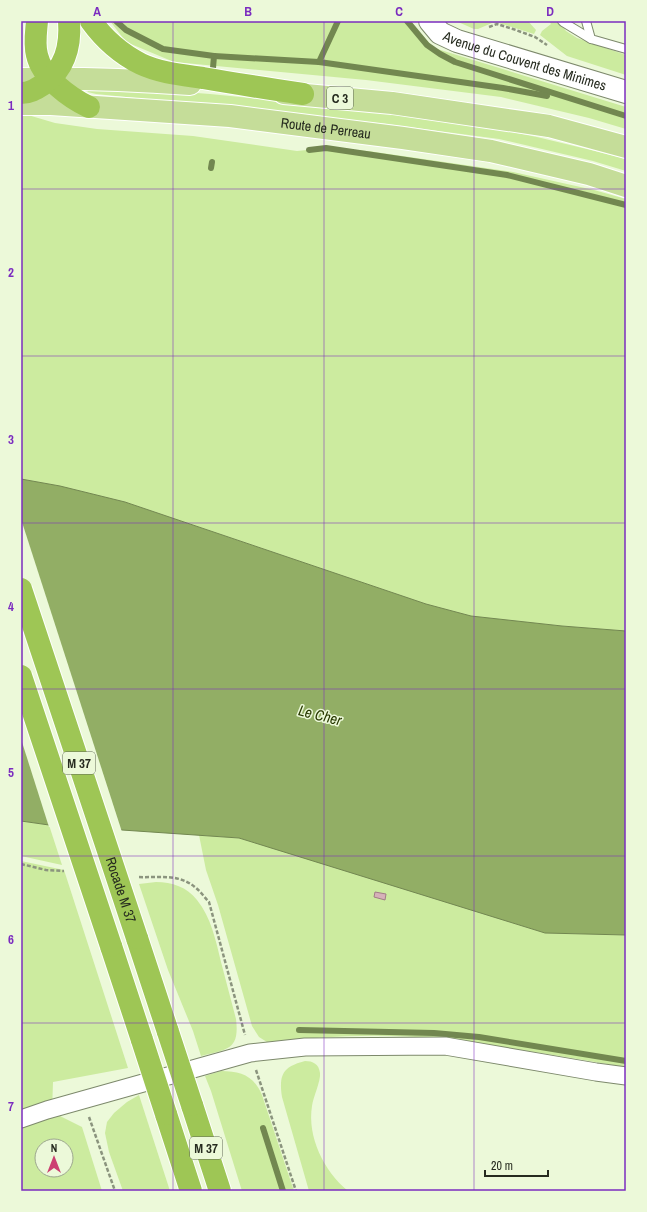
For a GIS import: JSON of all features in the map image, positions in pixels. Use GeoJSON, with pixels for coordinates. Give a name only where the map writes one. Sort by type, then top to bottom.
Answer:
{"type":"FeatureCollection","features":[{"type":"Feature","properties":{"kind":"highway"},"geometry":{"type":"LineString","coordinates":[[21,42],[30,21]]}},
{"type":"Feature","properties":{"kind":"highway"},"geometry":{"type":"LineString","coordinates":[[37,21],[35,41],[37,57],[43,70],[71,97],[89,107]]}},
{"type":"Feature","properties":{"kind":"highway"},"geometry":{"type":"LineString","coordinates":[[21,93],[32,92],[51,79],[59,70],[64,60],[68,44],[69,21]]}},
{"type":"Feature","properties":{"kind":"highway"},"geometry":{"type":"LineString","coordinates":[[91,21],[110,43],[125,55],[142,65],[166,72],[303,94]]}},
{"type":"Feature","properties":{"kind":"highway","name":"Rocade M 37"},"geometry":{"type":"LineString","coordinates":[[21,589],[220,1191]]}},
{"type":"Feature","properties":{"kind":"highway","name":"Rocade M 37"},"geometry":{"type":"LineString","coordinates":[[21,676],[191,1191]]}},
{"type":"Feature","properties":{"kind":"main road","name":"C 3"},"geometry":{"type":"LineString","coordinates":[[21,79],[167,82],[392,103],[549,126],[626,147]]}},
{"type":"Feature","properties":{"kind":"main road","name":"Route de Perreau"},"geometry":{"type":"LineString","coordinates":[[21,104],[51,104],[230,116],[404,138],[491,151],[589,174],[626,186]]}},
{"type":"Feature","properties":{"kind":"street","name":"Avenue du Couvent des Minimes"},"geometry":{"type":"LineString","coordinates":[[430,21],[440,32],[457,41],[626,92]]}},
{"type":"Feature","properties":{"kind":"street"},"geometry":{"type":"LineString","coordinates":[[21,1119],[47,1110],[250,1053],[305,1047],[445,1046],[626,1076]]}},
{"type":"Feature","properties":{"kind":"lane"},"geometry":{"type":"LineString","coordinates":[[562,21],[591,39],[626,49]]}},
{"type":"Feature","properties":{"kind":"lane"},"geometry":{"type":"LineString","coordinates":[[586,21],[591,39]]}},
{"type":"Feature","properties":{"kind":"path"},"geometry":{"type":"LineString","coordinates":[[21,864],[46,870],[69,872]]}},
{"type":"Feature","properties":{"kind":"path"},"geometry":{"type":"LineString","coordinates":[[136,876],[171,877],[185,881],[196,888],[209,902],[250,1053],[296,1191]]}},
{"type":"Feature","properties":{"kind":"path"},"geometry":{"type":"LineString","coordinates":[[83,1100],[115,1191]]}},
{"type":"Feature","properties":{"kind":"shaded area"},"geometry":{"type":"Polygon","coordinates":[[[110,21],[409,21],[434,48],[626,107],[626,129],[589,118],[501,97],[366,80],[174,62],[126,42],[110,21]]]}},
{"type":"Feature","properties":{"kind":"shaded area"},"geometry":{"type":"Polygon","coordinates":[[[456,21],[528,21],[536,30],[534,34],[499,23],[492,23],[478,29],[474,29],[456,21]]]}},
{"type":"Feature","properties":{"kind":"shaded area"},"geometry":{"type":"Polygon","coordinates":[[[549,21],[558,21],[566,31],[577,38],[626,55],[626,75],[567,56],[540,35],[542,31],[551,24],[549,21]]]}},
{"type":"Feature","properties":{"kind":"shaded area"},"geometry":{"type":"Polygon","coordinates":[[[86,89],[144,89],[210,94],[322,105],[476,125],[537,137],[626,159],[626,171],[593,161],[499,139],[387,124],[96,94],[88,92],[86,89]]]}},
{"type":"Feature","properties":{"kind":"shaded area"},"geometry":{"type":"Polygon","coordinates":[[[21,113],[55,123],[97,129],[193,136],[297,151],[326,148],[368,151],[513,172],[594,190],[626,199],[626,631],[471,616],[426,604],[125,502],[60,486],[21,479],[21,113]]]}},
{"type":"Feature","properties":{"kind":"shaded area"},"geometry":{"type":"Polygon","coordinates":[[[21,821],[49,825],[62,865],[21,856],[21,821]]]}},
{"type":"Feature","properties":{"kind":"shaded area"},"geometry":{"type":"Polygon","coordinates":[[[199,835],[239,838],[545,933],[626,935],[626,1067],[486,1045],[419,1037],[354,1036],[267,1042],[259,1037],[252,1026],[218,905],[206,870],[199,835]]]}},
{"type":"Feature","properties":{"kind":"shaded area"},"geometry":{"type":"Polygon","coordinates":[[[21,861],[64,870],[128,1068],[53,1082],[52,1112],[82,1127],[102,1191],[21,1191],[21,861]]]}},
{"type":"Feature","properties":{"kind":"shaded area"},"geometry":{"type":"Polygon","coordinates":[[[156,882],[173,884],[189,892],[197,900],[206,914],[215,938],[236,1019],[236,1037],[233,1043],[224,1050],[201,1056],[193,1031],[168,970],[139,884],[156,882]]]}},
{"type":"Feature","properties":{"kind":"shaded area"},"geometry":{"type":"Polygon","coordinates":[[[305,1061],[315,1064],[320,1073],[312,1106],[311,1118],[315,1141],[319,1153],[332,1174],[348,1191],[309,1191],[281,1089],[282,1078],[287,1069],[297,1063],[305,1061]]]}},
{"type":"Feature","properties":{"kind":"shaded area"},"geometry":{"type":"Polygon","coordinates":[[[221,1071],[235,1072],[246,1076],[255,1083],[259,1089],[294,1191],[242,1191],[205,1076],[221,1071]]]}},
{"type":"Feature","properties":{"kind":"shaded area"},"geometry":{"type":"Polygon","coordinates":[[[139,1095],[170,1191],[123,1191],[109,1152],[105,1133],[107,1122],[114,1113],[127,1102],[139,1095]]]}},
{"type":"Feature","properties":{"kind":"water","name":"Le Cher"},"geometry":{"type":"Polygon","coordinates":[[[21,479],[60,486],[125,502],[426,604],[471,616],[626,631],[626,935],[545,933],[239,838],[49,825],[21,821],[21,479]]]}},
{"type":"Feature","properties":{"kind":"pier"},"geometry":{"type":"Polygon","coordinates":[[[21,519],[122,832],[49,827],[21,739],[21,519]]]}},
{"type":"Feature","properties":{"kind":"building"},"geometry":{"type":"Polygon","coordinates":[[[375,892],[386,894],[385,900],[374,897],[375,892]]]}},
{"type":"Feature","properties":{"kind":"waterway"},"geometry":{"type":"LineString","coordinates":[[116,21],[126,30],[163,49],[214,56],[213,68]]}},
{"type":"Feature","properties":{"kind":"waterway"},"geometry":{"type":"LineString","coordinates":[[319,62],[338,21]]}},
{"type":"Feature","properties":{"kind":"waterway"},"geometry":{"type":"LineString","coordinates":[[407,21],[427,45],[455,62],[626,116]]}},
{"type":"Feature","properties":{"kind":"waterway"},"geometry":{"type":"LineString","coordinates":[[214,56],[319,62],[503,88],[547,96]]}},
{"type":"Feature","properties":{"kind":"waterway"},"geometry":{"type":"LineString","coordinates":[[309,150],[326,148],[507,175],[626,205]]}},
{"type":"Feature","properties":{"kind":"waterway"},"geometry":{"type":"LineString","coordinates":[[211,168],[212,162]]}},
{"type":"Feature","properties":{"kind":"waterway"},"geometry":{"type":"LineString","coordinates":[[299,1030],[434,1033],[479,1037],[626,1061]]}},
{"type":"Feature","properties":{"kind":"waterway"},"geometry":{"type":"LineString","coordinates":[[263,1128],[283,1191]]}}]}
